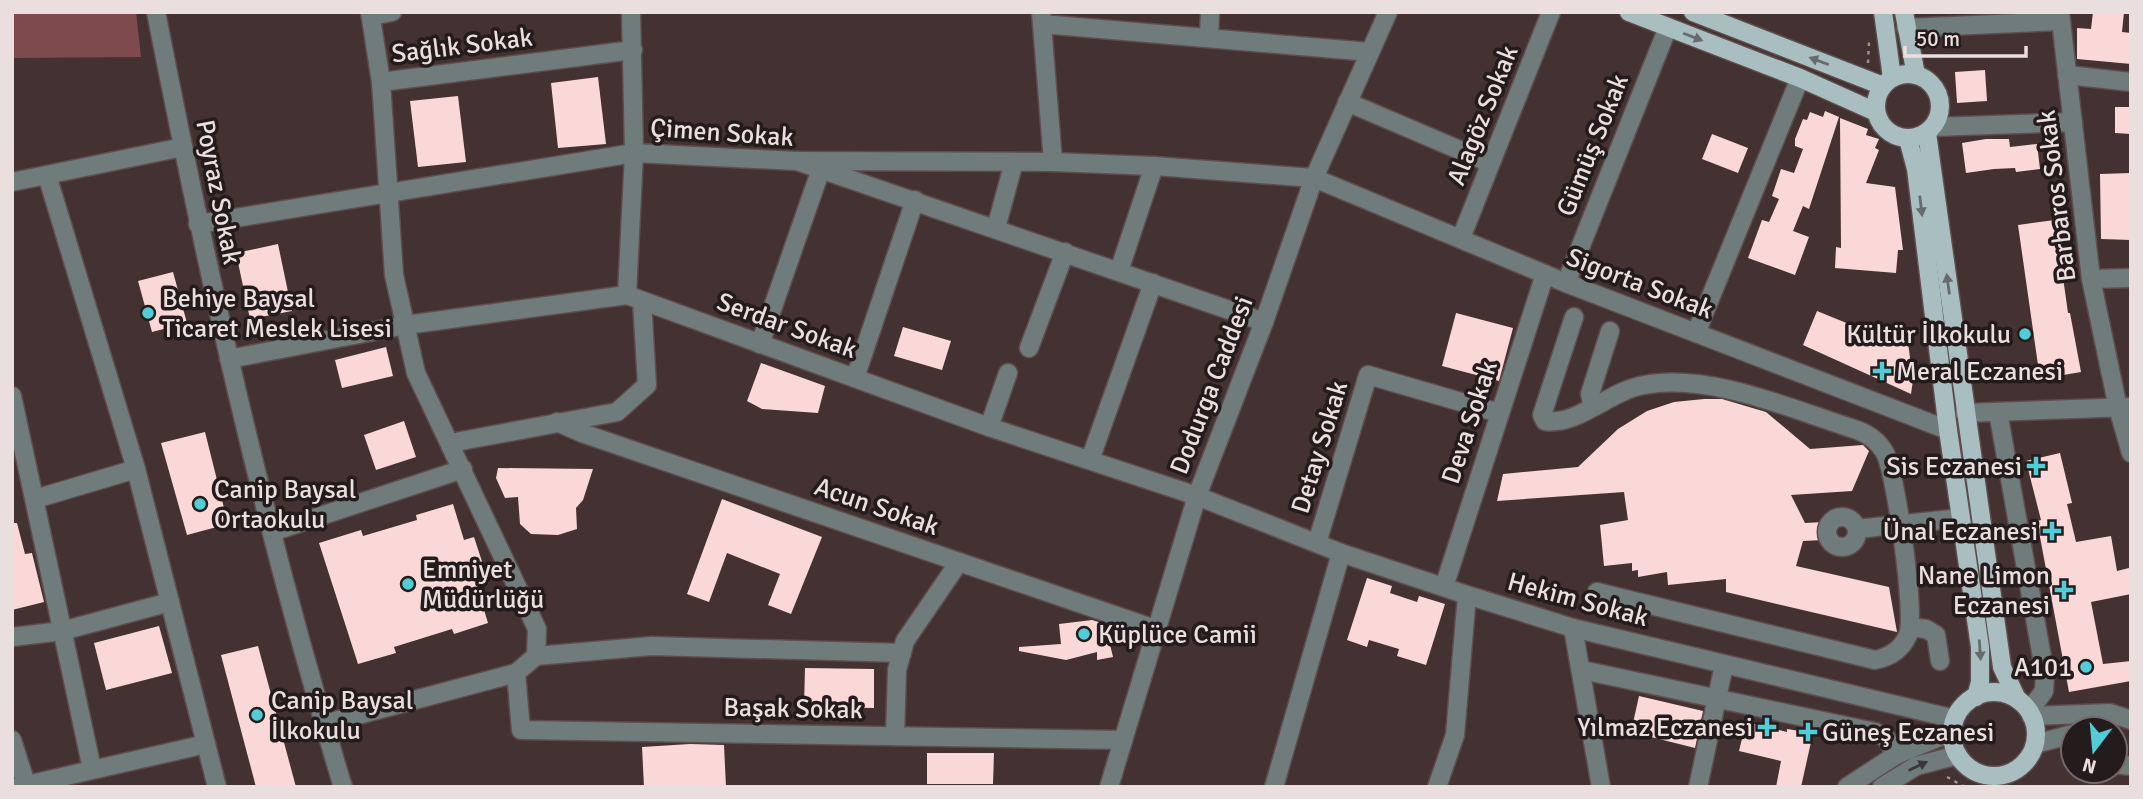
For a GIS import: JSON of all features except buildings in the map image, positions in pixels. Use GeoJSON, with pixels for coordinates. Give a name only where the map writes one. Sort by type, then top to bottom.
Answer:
{"type":"FeatureCollection","features":[{"type":"Feature","properties":{"kind":"main road"},"geometry":{"type":"LineString","coordinates":[[1629,12],[1800,78],[1876,112]]}},
{"type":"Feature","properties":{"kind":"main road"},"geometry":{"type":"LineString","coordinates":[[1693,12],[1887,82],[1916,75],[1926,79],[1940,96],[1939,118],[1930,130],[1908,139],[1887,131],[1876,112],[1876,103],[1887,82],[1883,12]]}},
{"type":"Feature","properties":{"kind":"main road"},"geometry":{"type":"LineString","coordinates":[[1905,20],[1916,75]]}},
{"type":"Feature","properties":{"kind":"main road"},"geometry":{"type":"LineString","coordinates":[[1930,130],[1965,413],[2002,667],[2026,709],[2035,744],[2014,779],[1993,776],[1986,781],[1958,755],[1954,725],[1960,710],[1976,697],[1996,693],[2026,709]]}},
{"type":"Feature","properties":{"kind":"main road"},"geometry":{"type":"LineString","coordinates":[[1908,139],[1916,169],[1948,430],[1980,647],[1980,682],[1976,697]]}},
{"type":"Feature","properties":{"kind":"street","name":"Poyraz Sokak"},"geometry":{"type":"LineString","coordinates":[[156,12],[198,224],[229,359],[272,532],[343,787]]}},
{"type":"Feature","properties":{"kind":"street"},"geometry":{"type":"LineString","coordinates":[[392,12],[371,14],[381,82],[391,194],[394,275],[416,373],[537,629],[536,656]]}},
{"type":"Feature","properties":{"kind":"street"},"geometry":{"type":"LineString","coordinates":[[450,443],[617,412],[647,385],[635,298],[634,50],[631,12]]}},
{"type":"Feature","properties":{"kind":"street"},"geometry":{"type":"LineString","coordinates":[[1209,37],[1210,12]]}},
{"type":"Feature","properties":{"kind":"street","name":"Dodurga Caddesi"},"geometry":{"type":"LineString","coordinates":[[1110,787],[1196,496],[1264,322],[1314,178],[1388,12]]}},
{"type":"Feature","properties":{"kind":"street","name":"Alagöz Sokak"},"geometry":{"type":"LineString","coordinates":[[1461,238],[1551,12]]}},
{"type":"Feature","properties":{"kind":"street"},"geometry":{"type":"LineString","coordinates":[[1905,20],[2060,17]]}},
{"type":"Feature","properties":{"kind":"street","name":"Barbaros Sokak"},"geometry":{"type":"LineString","coordinates":[[2060,17],[2091,279],[2124,407],[2131,453]]}},
{"type":"Feature","properties":{"kind":"street"},"geometry":{"type":"LineString","coordinates":[[1053,162],[1042,18],[1370,52]]}},
{"type":"Feature","properties":{"kind":"street","name":"Gümüş Sokak"},"geometry":{"type":"LineString","coordinates":[[1566,283],[1668,27]]}},
{"type":"Feature","properties":{"kind":"street","name":"Sağlık Sokak"},"geometry":{"type":"LineString","coordinates":[[381,82],[634,50]]}},
{"type":"Feature","properties":{"kind":"street"},"geometry":{"type":"LineString","coordinates":[[2067,75],[2131,82]]}},
{"type":"Feature","properties":{"kind":"street"},"geometry":{"type":"LineString","coordinates":[[1696,332],[1800,78]]}},
{"type":"Feature","properties":{"kind":"street"},"geometry":{"type":"LineString","coordinates":[[1347,102],[1490,163]]}},
{"type":"Feature","properties":{"kind":"street"},"geometry":{"type":"LineString","coordinates":[[1930,130],[2073,122]]}},
{"type":"Feature","properties":{"kind":"street"},"geometry":{"type":"LineString","coordinates":[[12,182],[183,147]]}},
{"type":"Feature","properties":{"kind":"street","name":"Çimen Sokak"},"geometry":{"type":"LineString","coordinates":[[198,224],[634,153],[797,160],[1264,322]]}},
{"type":"Feature","properties":{"kind":"street","name":"Sigorta Sokak"},"geometry":{"type":"LineString","coordinates":[[797,160],[1053,162],[1154,166],[1314,178],[1566,283],[1948,430]]}},
{"type":"Feature","properties":{"kind":"street"},"geometry":{"type":"LineString","coordinates":[[996,228],[1014,162]]}},
{"type":"Feature","properties":{"kind":"street"},"geometry":{"type":"LineString","coordinates":[[1119,271],[1154,166]]}},
{"type":"Feature","properties":{"kind":"street"},"geometry":{"type":"LineString","coordinates":[[760,344],[821,169]]}},
{"type":"Feature","properties":{"kind":"street"},"geometry":{"type":"LineString","coordinates":[[47,175],[136,469],[217,787]]}},
{"type":"Feature","properties":{"kind":"street"},"geometry":{"type":"LineString","coordinates":[[855,378],[915,200]]}},
{"type":"Feature","properties":{"kind":"street"},"geometry":{"type":"LineString","coordinates":[[1029,348],[1065,252]]}},
{"type":"Feature","properties":{"kind":"street","name":"Deva Sokak"},"geometry":{"type":"LineString","coordinates":[[1444,587],[1545,274]]}},
{"type":"Feature","properties":{"kind":"street"},"geometry":{"type":"LineString","coordinates":[[2091,279],[2131,278]]}},
{"type":"Feature","properties":{"kind":"street"},"geometry":{"type":"LineString","coordinates":[[1090,460],[1153,283]]}},
{"type":"Feature","properties":{"kind":"street"},"geometry":{"type":"LineString","coordinates":[[229,359],[406,325],[635,298]]}},
{"type":"Feature","properties":{"kind":"street","name":"Serdar Sokak"},"geometry":{"type":"LineString","coordinates":[[635,298],[989,427],[1196,496]]}},
{"type":"Feature","properties":{"kind":"street"},"geometry":{"type":"LineString","coordinates":[[1574,317],[1542,415],[1545,421],[1556,423],[1594,407],[1614,394],[1636,387],[1658,382],[1691,382],[1723,389],[1869,436],[1886,455],[1894,479],[1910,627],[1898,650],[1875,660],[1597,592]]}},
{"type":"Feature","properties":{"kind":"street"},"geometry":{"type":"LineString","coordinates":[[1594,407],[1591,394],[1610,331]]}},
{"type":"Feature","properties":{"kind":"street"},"geometry":{"type":"LineString","coordinates":[[989,427],[1008,373]]}},
{"type":"Feature","properties":{"kind":"street","name":"Detay Sokak"},"geometry":{"type":"LineString","coordinates":[[1317,543],[1368,375],[1499,412]]}},
{"type":"Feature","properties":{"kind":"street"},"geometry":{"type":"LineString","coordinates":[[12,396],[18,453],[35,499],[92,769]]}},
{"type":"Feature","properties":{"kind":"street"},"geometry":{"type":"LineString","coordinates":[[1965,413],[2124,407]]}},
{"type":"Feature","properties":{"kind":"street"},"geometry":{"type":"LineString","coordinates":[[1998,412],[2045,674],[2044,691],[2026,709]]}},
{"type":"Feature","properties":{"kind":"street","name":"Acun Sokak"},"geometry":{"type":"LineString","coordinates":[[557,422],[582,433],[1155,629]]}},
{"type":"Feature","properties":{"kind":"street"},"geometry":{"type":"LineString","coordinates":[[35,499],[136,469]]}},
{"type":"Feature","properties":{"kind":"street"},"geometry":{"type":"LineString","coordinates":[[272,532],[463,469]]}},
{"type":"Feature","properties":{"kind":"street","name":"Hekim Sokak"},"geometry":{"type":"LineString","coordinates":[[1196,496],[1341,552],[1573,628],[1849,694],[1954,725]]}},
{"type":"Feature","properties":{"kind":"street"},"geometry":{"type":"LineString","coordinates":[[1857,529],[1961,518]]}},
{"type":"Feature","properties":{"kind":"street"},"geometry":{"type":"LineString","coordinates":[[1274,787],[1341,552]]}},
{"type":"Feature","properties":{"kind":"street"},"geometry":{"type":"LineString","coordinates":[[895,736],[897,670],[905,641],[959,562]]}},
{"type":"Feature","properties":{"kind":"street"},"geometry":{"type":"LineString","coordinates":[[1449,787],[1467,595]]}},
{"type":"Feature","properties":{"kind":"street"},"geometry":{"type":"LineString","coordinates":[[12,637],[62,631],[170,602]]}},
{"type":"Feature","properties":{"kind":"street"},"geometry":{"type":"LineString","coordinates":[[1910,627],[1926,629],[1936,635],[1940,661]]}},
{"type":"Feature","properties":{"kind":"street"},"geometry":{"type":"LineString","coordinates":[[1573,628],[1601,787]]}},
{"type":"Feature","properties":{"kind":"street"},"geometry":{"type":"LineString","coordinates":[[324,724],[516,673],[536,656],[652,646],[902,653]]}},
{"type":"Feature","properties":{"kind":"street"},"geometry":{"type":"LineString","coordinates":[[1698,787],[1724,665]]}},
{"type":"Feature","properties":{"kind":"street"},"geometry":{"type":"LineString","coordinates":[[1582,670],[1842,724],[1886,738],[1896,755]]}},
{"type":"Feature","properties":{"kind":"street","name":"Başak Sokak"},"geometry":{"type":"LineString","coordinates":[[516,673],[521,730],[1122,740]]}},
{"type":"Feature","properties":{"kind":"street"},"geometry":{"type":"LineString","coordinates":[[1842,724],[1849,694]]}},
{"type":"Feature","properties":{"kind":"street"},"geometry":{"type":"LineString","coordinates":[[2026,709],[2110,713],[2131,721]]}},
{"type":"Feature","properties":{"kind":"street"},"geometry":{"type":"LineString","coordinates":[[1847,787],[1896,755],[1954,725]]}},
{"type":"Feature","properties":{"kind":"street"},"geometry":{"type":"LineString","coordinates":[[1437,787],[1455,735]]}},
{"type":"Feature","properties":{"kind":"street"},"geometry":{"type":"LineString","coordinates":[[2035,744],[2059,738]]}},
{"type":"Feature","properties":{"kind":"street"},"geometry":{"type":"LineString","coordinates":[[12,740],[24,786],[206,744]]}},
{"type":"Feature","properties":{"kind":"street"},"geometry":{"type":"LineString","coordinates":[[1882,787],[1916,766],[1958,755]]}},
{"type":"Feature","properties":{"kind":"shaded area"},"geometry":{"type":"Polygon","coordinates":[[[12,12],[136,12],[141,57],[12,58],[12,12]]]}},
{"type":"Feature","properties":{"kind":"place","name":"Behiye Baysal Ticaret Meslek Lisesi"},"geometry":{"type":"Point","coordinates":[148,313]}},
{"type":"Feature","properties":{"kind":"place","name":"Kültür İlkokulu"},"geometry":{"type":"Point","coordinates":[2025,334]}},
{"type":"Feature","properties":{"kind":"place","name":"Meral Eczanesi"},"geometry":{"type":"Point","coordinates":[1882,371]}},
{"type":"Feature","properties":{"kind":"place","name":"Sis Eczanesi"},"geometry":{"type":"Point","coordinates":[2036,466]}},
{"type":"Feature","properties":{"kind":"place","name":"Canip Baysal Ortaokulu"},"geometry":{"type":"Point","coordinates":[200,504]}},
{"type":"Feature","properties":{"kind":"place","name":"Ünal Eczanesi"},"geometry":{"type":"Point","coordinates":[2052,531]}},
{"type":"Feature","properties":{"kind":"place","name":"Emniyet Müdürlüğü"},"geometry":{"type":"Point","coordinates":[408,584]}},
{"type":"Feature","properties":{"kind":"place","name":"Nane Limon Eczanesi"},"geometry":{"type":"Point","coordinates":[2064,590]}},
{"type":"Feature","properties":{"kind":"place","name":"Küplüce Camii"},"geometry":{"type":"Point","coordinates":[1084,634]}},
{"type":"Feature","properties":{"kind":"place","name":"A101"},"geometry":{"type":"Point","coordinates":[2086,667]}},
{"type":"Feature","properties":{"kind":"place","name":"Canip Baysal İlkokulu"},"geometry":{"type":"Point","coordinates":[257,715]}},
{"type":"Feature","properties":{"kind":"place","name":"Yılmaz Eczanesi"},"geometry":{"type":"Point","coordinates":[1767,727]}},
{"type":"Feature","properties":{"kind":"place","name":"Güneş Eczanesi"},"geometry":{"type":"Point","coordinates":[1808,732]}}]}
